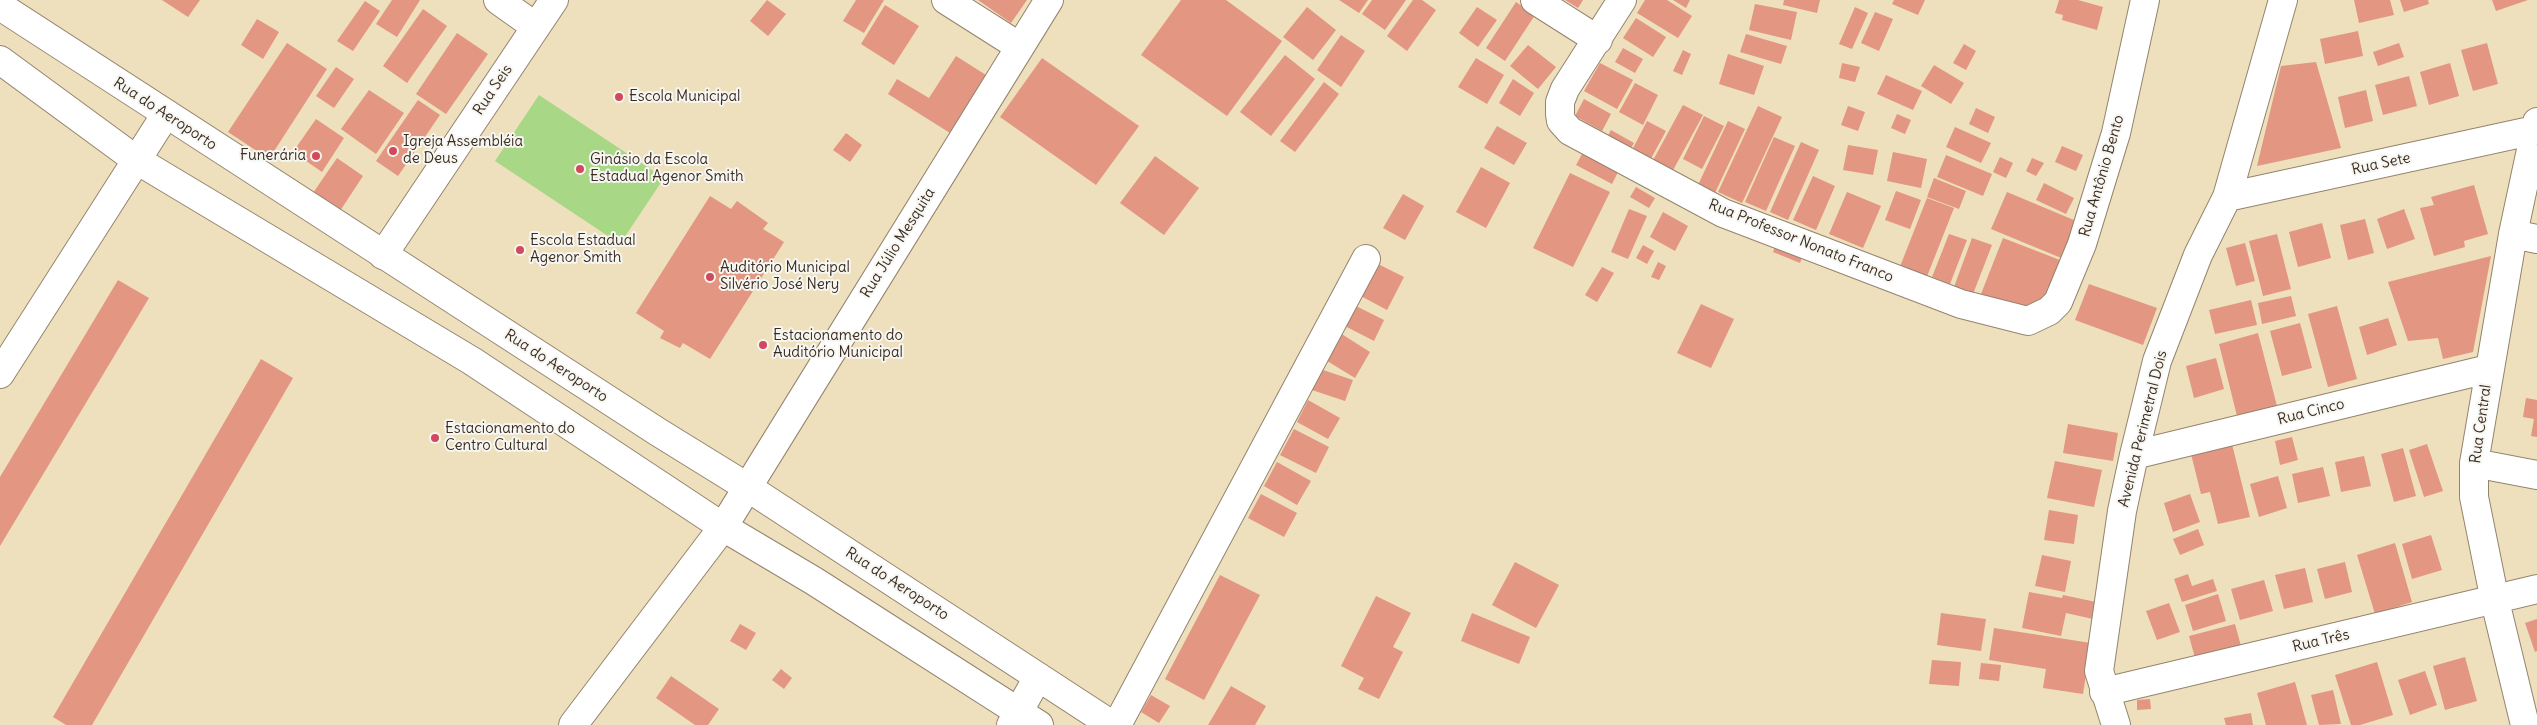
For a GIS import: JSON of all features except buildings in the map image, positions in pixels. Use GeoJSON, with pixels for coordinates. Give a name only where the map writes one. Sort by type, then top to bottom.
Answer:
{"type":"FeatureCollection","features":[{"type":"Feature","properties":{"kind":"street"},"geometry":{"type":"LineString","coordinates":[[498,0],[536,27]]}},
{"type":"Feature","properties":{"kind":"street","name":"Rua Seis"},"geometry":{"type":"LineString","coordinates":[[383,255],[554,0]]}},
{"type":"Feature","properties":{"kind":"street"},"geometry":{"type":"LineString","coordinates":[[946,0],[1020,47]]}},
{"type":"Feature","properties":{"kind":"street","name":"Rua Júlio Mesquita"},"geometry":{"type":"LineString","coordinates":[[573,725],[723,527],[1049,0]]}},
{"type":"Feature","properties":{"kind":"street"},"geometry":{"type":"LineString","coordinates":[[1535,0],[1598,40],[1622,0]]}},
{"type":"Feature","properties":{"kind":"street","name":"Rua Antônio Bento"},"geometry":{"type":"LineString","coordinates":[[2016,318],[2028,321],[2048,311],[2058,302],[2082,244],[2116,133],[2145,0]]}},
{"type":"Feature","properties":{"kind":"street","name":"Avenida Perimetral Dois"},"geometry":{"type":"LineString","coordinates":[[2116,725],[2104,692],[2099,671],[2122,511],[2134,455],[2158,361],[2198,255],[2227,197],[2283,0]]}},
{"type":"Feature","properties":{"kind":"street","name":"Rua do Aeroporto"},"geometry":{"type":"LineString","coordinates":[[0,6],[658,432],[748,487],[1112,725]]}},
{"type":"Feature","properties":{"kind":"street","name":"Rua Professor Nonato Franco"},"geometry":{"type":"LineString","coordinates":[[1598,40],[1565,89],[1560,102],[1561,121],[1570,131],[1723,213],[1962,304],[2016,318]]}},
{"type":"Feature","properties":{"kind":"street"},"geometry":{"type":"LineString","coordinates":[[0,60],[136,159],[472,361],[723,527],[822,587],[1023,721],[1038,677]]}},
{"type":"Feature","properties":{"kind":"street"},"geometry":{"type":"LineString","coordinates":[[0,374],[166,114]]}},
{"type":"Feature","properties":{"kind":"street","name":"Rua Sete"},"geometry":{"type":"LineString","coordinates":[[2227,197],[2536,126]]}},
{"type":"Feature","properties":{"kind":"street","name":"Rua Central"},"geometry":{"type":"LineString","coordinates":[[2525,725],[2495,601],[2474,497],[2474,463],[2488,369],[2525,236],[2536,126]]}},
{"type":"Feature","properties":{"kind":"street"},"geometry":{"type":"LineString","coordinates":[[1117,725],[1366,259]]}},
{"type":"Feature","properties":{"kind":"street","name":"Rua Cinco"},"geometry":{"type":"LineString","coordinates":[[2134,455],[2488,369]]}},
{"type":"Feature","properties":{"kind":"street"},"geometry":{"type":"LineString","coordinates":[[2474,463],[2537,476]]}},
{"type":"Feature","properties":{"kind":"street","name":"Rua Três"},"geometry":{"type":"LineString","coordinates":[[2104,692],[2537,590]]}},
{"type":"Feature","properties":{"kind":"green space","name":"Ginásio da Escola Estadual Agenor Smith"},"geometry":{"type":"Polygon","coordinates":[[[539,95],[664,178],[620,244],[495,161],[539,95]]]}},
{"type":"Feature","properties":{"kind":"place","name":"Escola Municipal"},"geometry":{"type":"Point","coordinates":[619,97]}},
{"type":"Feature","properties":{"kind":"place","name":"Igreja Assembléia de Deus"},"geometry":{"type":"Point","coordinates":[393,151]}},
{"type":"Feature","properties":{"kind":"place","name":"Funerária"},"geometry":{"type":"Point","coordinates":[316,156]}},
{"type":"Feature","properties":{"kind":"place","name":"Ginásio da Escola Estadual Agenor Smith"},"geometry":{"type":"Point","coordinates":[580,169]}},
{"type":"Feature","properties":{"kind":"place","name":"Escola Estadual Agenor Smith"},"geometry":{"type":"Point","coordinates":[520,250]}},
{"type":"Feature","properties":{"kind":"place","name":"Auditório Municipal Silvério José Nery"},"geometry":{"type":"Point","coordinates":[710,277]}},
{"type":"Feature","properties":{"kind":"place","name":"Estacionamento do Auditório Municipal"},"geometry":{"type":"Point","coordinates":[763,345]}},
{"type":"Feature","properties":{"kind":"place","name":"Estacionamento do Centro Cultural"},"geometry":{"type":"Point","coordinates":[435,438]}}]}
